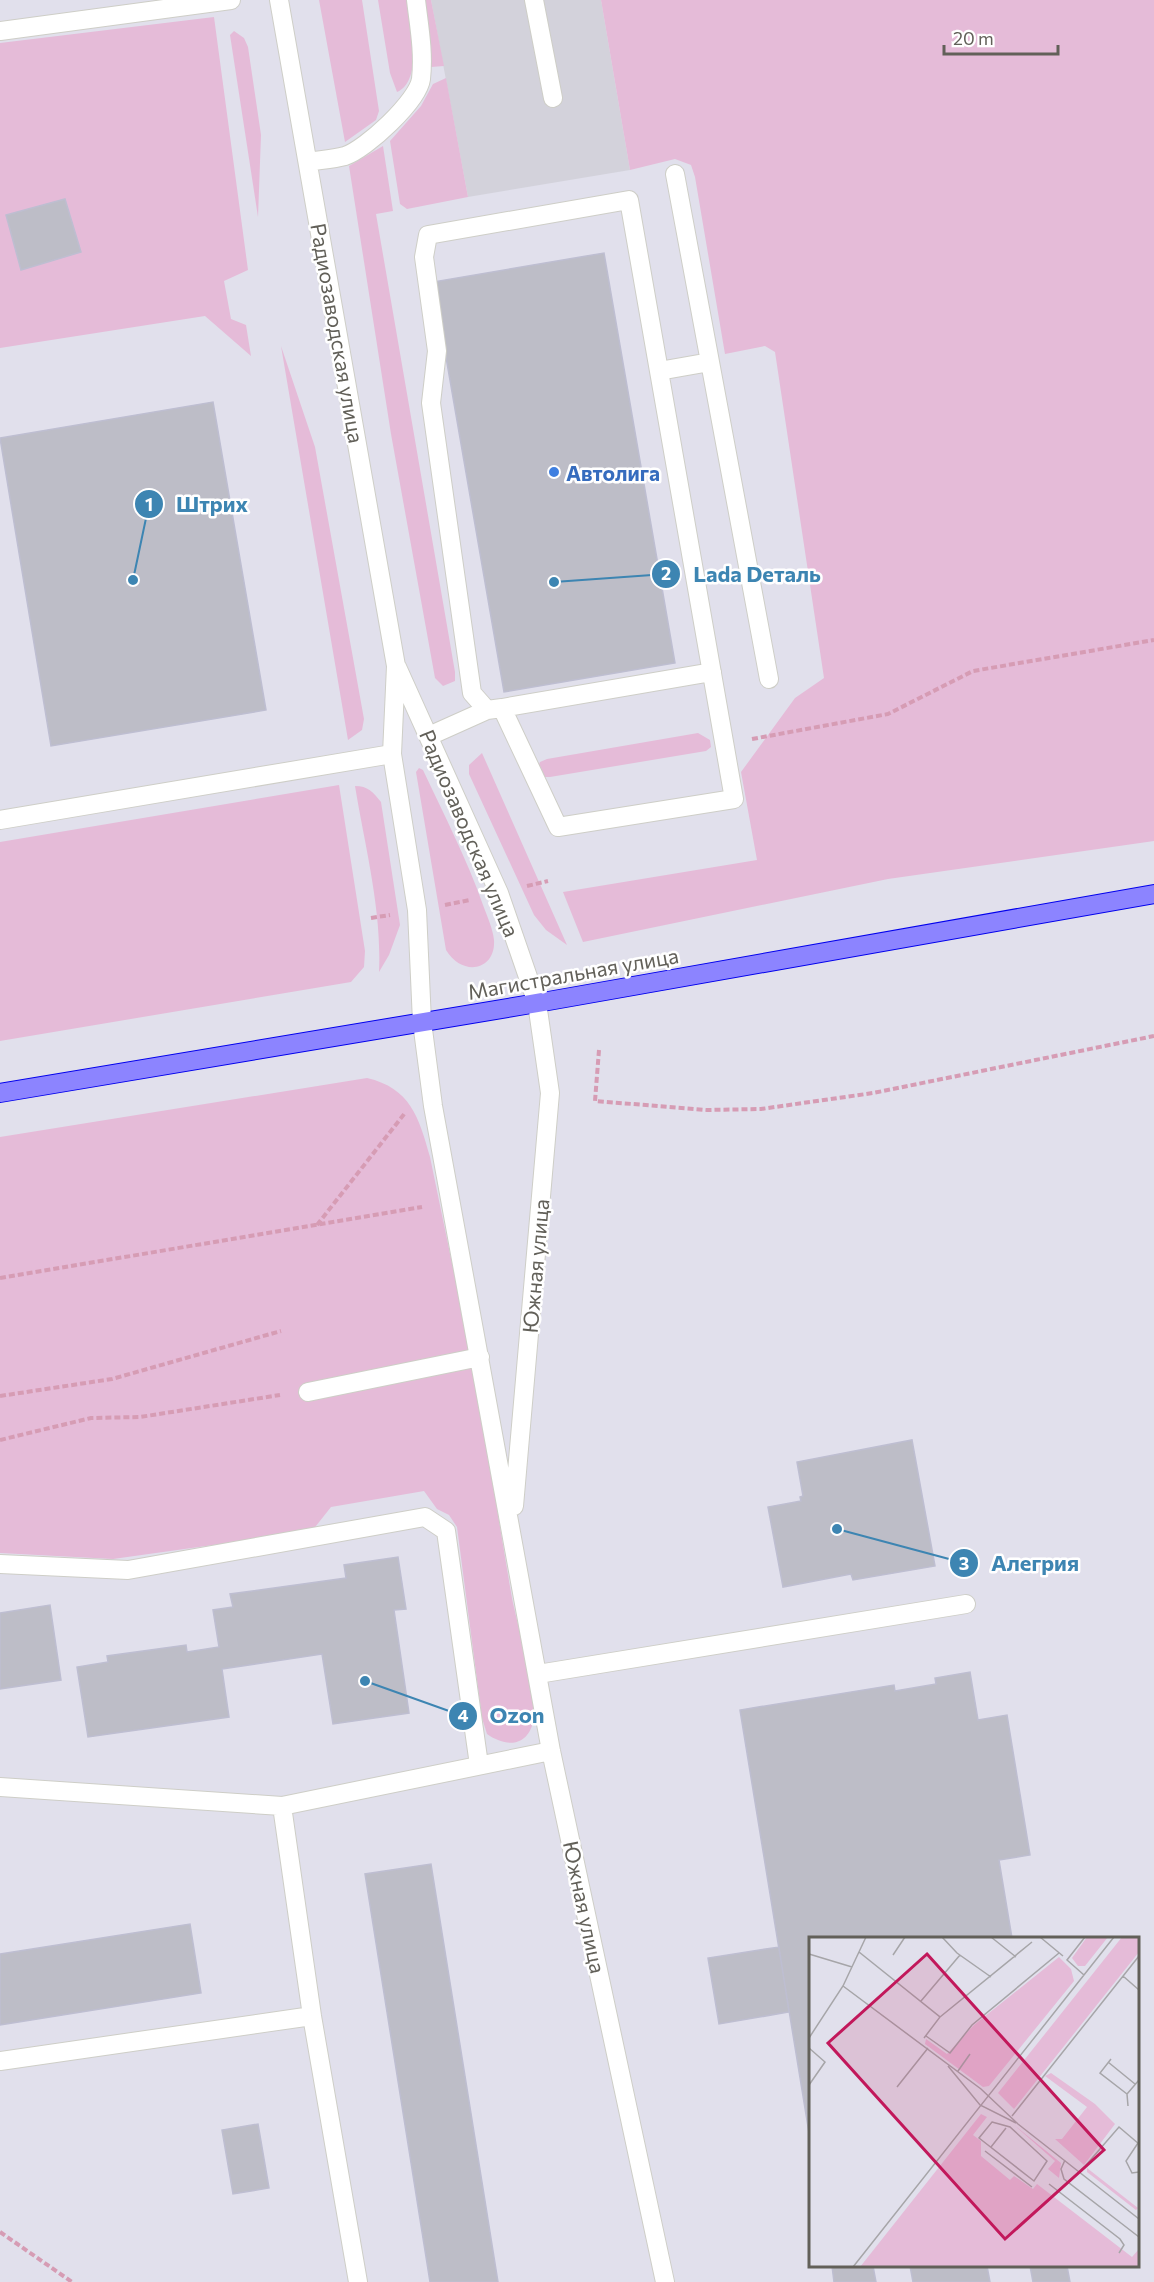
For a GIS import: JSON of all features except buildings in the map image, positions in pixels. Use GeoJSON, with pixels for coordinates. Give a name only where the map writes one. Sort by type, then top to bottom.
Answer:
{"type":"FeatureCollection","features":[{"type":"Feature","properties":{"kind":"highway","name":"Магистральная улица"},"geometry":{"type":"LineString","coordinates":[[0,1093],[537,1003],[1154,894]]}},
{"type":"Feature","properties":{"kind":"street"},"geometry":{"type":"LineString","coordinates":[[0,31],[231,0]]}},
{"type":"Feature","properties":{"kind":"street","name":"Радиозаводская улица"},"geometry":{"type":"LineString","coordinates":[[279,0],[396,666],[392,754],[417,910],[422,1022]]}},
{"type":"Feature","properties":{"kind":"street"},"geometry":{"type":"LineString","coordinates":[[308,162],[347,155],[389,125],[410,103],[421,81],[422,48],[416,0]]}},
{"type":"Feature","properties":{"kind":"street"},"geometry":{"type":"LineString","coordinates":[[534,0],[553,98]]}},
{"type":"Feature","properties":{"kind":"street"},"geometry":{"type":"LineString","coordinates":[[675,174],[769,679]]}},
{"type":"Feature","properties":{"kind":"street"},"geometry":{"type":"LineString","coordinates":[[629,200],[659,371],[734,799],[558,827],[494,709],[472,693],[431,403],[437,351],[424,257],[428,235],[629,200]]}},
{"type":"Feature","properties":{"kind":"street"},"geometry":{"type":"LineString","coordinates":[[659,371],[710,362]]}},
{"type":"Feature","properties":{"kind":"street","name":"Радиозаводская улица"},"geometry":{"type":"LineString","coordinates":[[396,666],[499,893],[537,1003]]}},
{"type":"Feature","properties":{"kind":"street"},"geometry":{"type":"LineString","coordinates":[[429,736],[494,709],[712,672]]}},
{"type":"Feature","properties":{"kind":"street"},"geometry":{"type":"LineString","coordinates":[[0,820],[392,754]]}},
{"type":"Feature","properties":{"kind":"street","name":"Южная улица"},"geometry":{"type":"LineString","coordinates":[[511,1530],[550,1093],[537,1003]]}},
{"type":"Feature","properties":{"kind":"street","name":"Южная улица"},"geometry":{"type":"LineString","coordinates":[[422,1022],[433,1106],[551,1750],[665,2282]]}},
{"type":"Feature","properties":{"kind":"street"},"geometry":{"type":"LineString","coordinates":[[308,1392],[480,1357]]}},
{"type":"Feature","properties":{"kind":"street"},"geometry":{"type":"LineString","coordinates":[[0,1564],[128,1570],[425,1516],[446,1531],[479,1765]]}},
{"type":"Feature","properties":{"kind":"street"},"geometry":{"type":"LineString","coordinates":[[538,1674],[966,1604]]}},
{"type":"Feature","properties":{"kind":"street"},"geometry":{"type":"LineString","coordinates":[[0,1787],[282,1806],[551,1750]]}},
{"type":"Feature","properties":{"kind":"street"},"geometry":{"type":"LineString","coordinates":[[282,1806],[312,2016],[358,2282]]}},
{"type":"Feature","properties":{"kind":"street"},"geometry":{"type":"LineString","coordinates":[[0,2061],[312,2016]]}},
{"type":"Feature","properties":{"kind":"path"},"geometry":{"type":"LineString","coordinates":[[725,744],[888,714],[973,671],[1154,640]]}},
{"type":"Feature","properties":{"kind":"path"},"geometry":{"type":"LineString","coordinates":[[518,888],[548,881]]}},
{"type":"Feature","properties":{"kind":"path"},"geometry":{"type":"LineString","coordinates":[[436,907],[476,899]]}},
{"type":"Feature","properties":{"kind":"path"},"geometry":{"type":"LineString","coordinates":[[371,918],[400,913]]}},
{"type":"Feature","properties":{"kind":"path"},"geometry":{"type":"LineString","coordinates":[[599,1050],[595,1101],[706,1110],[761,1109],[873,1093],[1154,1036]]}},
{"type":"Feature","properties":{"kind":"path"},"geometry":{"type":"LineString","coordinates":[[317,1225],[411,1106]]}},
{"type":"Feature","properties":{"kind":"path"},"geometry":{"type":"LineString","coordinates":[[0,1278],[428,1206]]}},
{"type":"Feature","properties":{"kind":"path"},"geometry":{"type":"LineString","coordinates":[[0,1396],[112,1379],[281,1331]]}},
{"type":"Feature","properties":{"kind":"path"},"geometry":{"type":"LineString","coordinates":[[0,1440],[91,1418],[140,1417],[308,1392]]}},
{"type":"Feature","properties":{"kind":"path"},"geometry":{"type":"LineString","coordinates":[[0,2232],[72,2282]]}},
{"type":"Feature","properties":{"kind":"shaded area"},"geometry":{"type":"Polygon","coordinates":[[[319,0],[362,0],[379,111],[376,120],[345,142],[319,0]]]}},
{"type":"Feature","properties":{"kind":"shaded area"},"geometry":{"type":"Polygon","coordinates":[[[378,0],[407,0],[413,64],[405,86],[397,92],[390,73],[378,0]]]}},
{"type":"Feature","properties":{"kind":"shaded area"},"geometry":{"type":"Polygon","coordinates":[[[423,0],[431,0],[444,66],[431,67],[423,0]]]}},
{"type":"Feature","properties":{"kind":"shaded area"},"geometry":{"type":"Polygon","coordinates":[[[431,0],[601,0],[630,170],[468,197],[431,0]]]}},
{"type":"Feature","properties":{"kind":"shaded area"},"geometry":{"type":"Polygon","coordinates":[[[601,0],[1154,0],[1154,841],[888,879],[583,942],[563,892],[757,860],[741,772],[795,698],[824,678],[775,352],[765,346],[725,354],[695,177],[691,165],[675,159],[630,170],[601,0]]]}},
{"type":"Feature","properties":{"kind":"shaded area"},"geometry":{"type":"Polygon","coordinates":[[[214,17],[248,270],[224,281],[231,319],[246,325],[251,356],[205,316],[0,348],[0,43],[214,17]]]}},
{"type":"Feature","properties":{"kind":"shaded area"},"geometry":{"type":"Polygon","coordinates":[[[234,31],[244,38],[248,47],[261,135],[258,217],[230,35],[234,31]]]}},
{"type":"Feature","properties":{"kind":"shaded area"},"geometry":{"type":"Polygon","coordinates":[[[446,78],[468,197],[407,209],[400,204],[390,141],[421,106],[433,84],[446,78]]]}},
{"type":"Feature","properties":{"kind":"shaded area"},"geometry":{"type":"Polygon","coordinates":[[[383,146],[393,211],[376,214],[455,672],[455,681],[443,686],[435,678],[391,434],[349,166],[383,146]]]}},
{"type":"Feature","properties":{"kind":"shaded area"},"geometry":{"type":"Polygon","coordinates":[[[281,346],[315,447],[364,719],[362,730],[348,740],[281,346]]]}},
{"type":"Feature","properties":{"kind":"shaded area"},"geometry":{"type":"Polygon","coordinates":[[[698,733],[710,740],[711,747],[706,751],[550,777],[543,777],[538,767],[540,762],[547,759],[698,733]]]}},
{"type":"Feature","properties":{"kind":"shaded area"},"geometry":{"type":"Polygon","coordinates":[[[482,753],[567,945],[546,930],[534,915],[469,774],[469,765],[482,753]]]}},
{"type":"Feature","properties":{"kind":"shaded area"},"geometry":{"type":"Polygon","coordinates":[[[419,768],[423,770],[463,854],[491,927],[494,940],[493,950],[490,958],[477,967],[461,964],[453,959],[446,950],[416,772],[419,768]]]}},
{"type":"Feature","properties":{"kind":"shaded area"},"geometry":{"type":"Polygon","coordinates":[[[339,785],[365,951],[364,967],[351,982],[0,1041],[0,842],[339,785]]]}},
{"type":"Feature","properties":{"kind":"shaded area"},"geometry":{"type":"Polygon","coordinates":[[[355,786],[370,790],[381,802],[400,925],[389,955],[379,972],[378,925],[355,786]]]}},
{"type":"Feature","properties":{"kind":"shaded area"},"geometry":{"type":"Polygon","coordinates":[[[367,1078],[382,1083],[403,1097],[417,1117],[430,1157],[478,1392],[512,1598],[533,1693],[535,1707],[531,1728],[527,1735],[516,1742],[509,1743],[487,1734],[482,1718],[457,1527],[449,1515],[437,1509],[424,1491],[331,1507],[312,1531],[113,1559],[0,1553],[0,1137],[367,1078]]]}},
{"type":"Feature","properties":{"kind":"place","name":"Автолига"},"geometry":{"type":"Point","coordinates":[554,472]}},
{"type":"Feature","properties":{"kind":"place","name":"Штрих"},"geometry":{"type":"Point","coordinates":[133,580]}},
{"type":"Feature","properties":{"kind":"place","name":"Lada Dеталь"},"geometry":{"type":"Point","coordinates":[554,582]}},
{"type":"Feature","properties":{"kind":"place","name":"Алегрия"},"geometry":{"type":"Point","coordinates":[837,1529]}},
{"type":"Feature","properties":{"kind":"place","name":"Ozon"},"geometry":{"type":"Point","coordinates":[365,1681]}}]}
